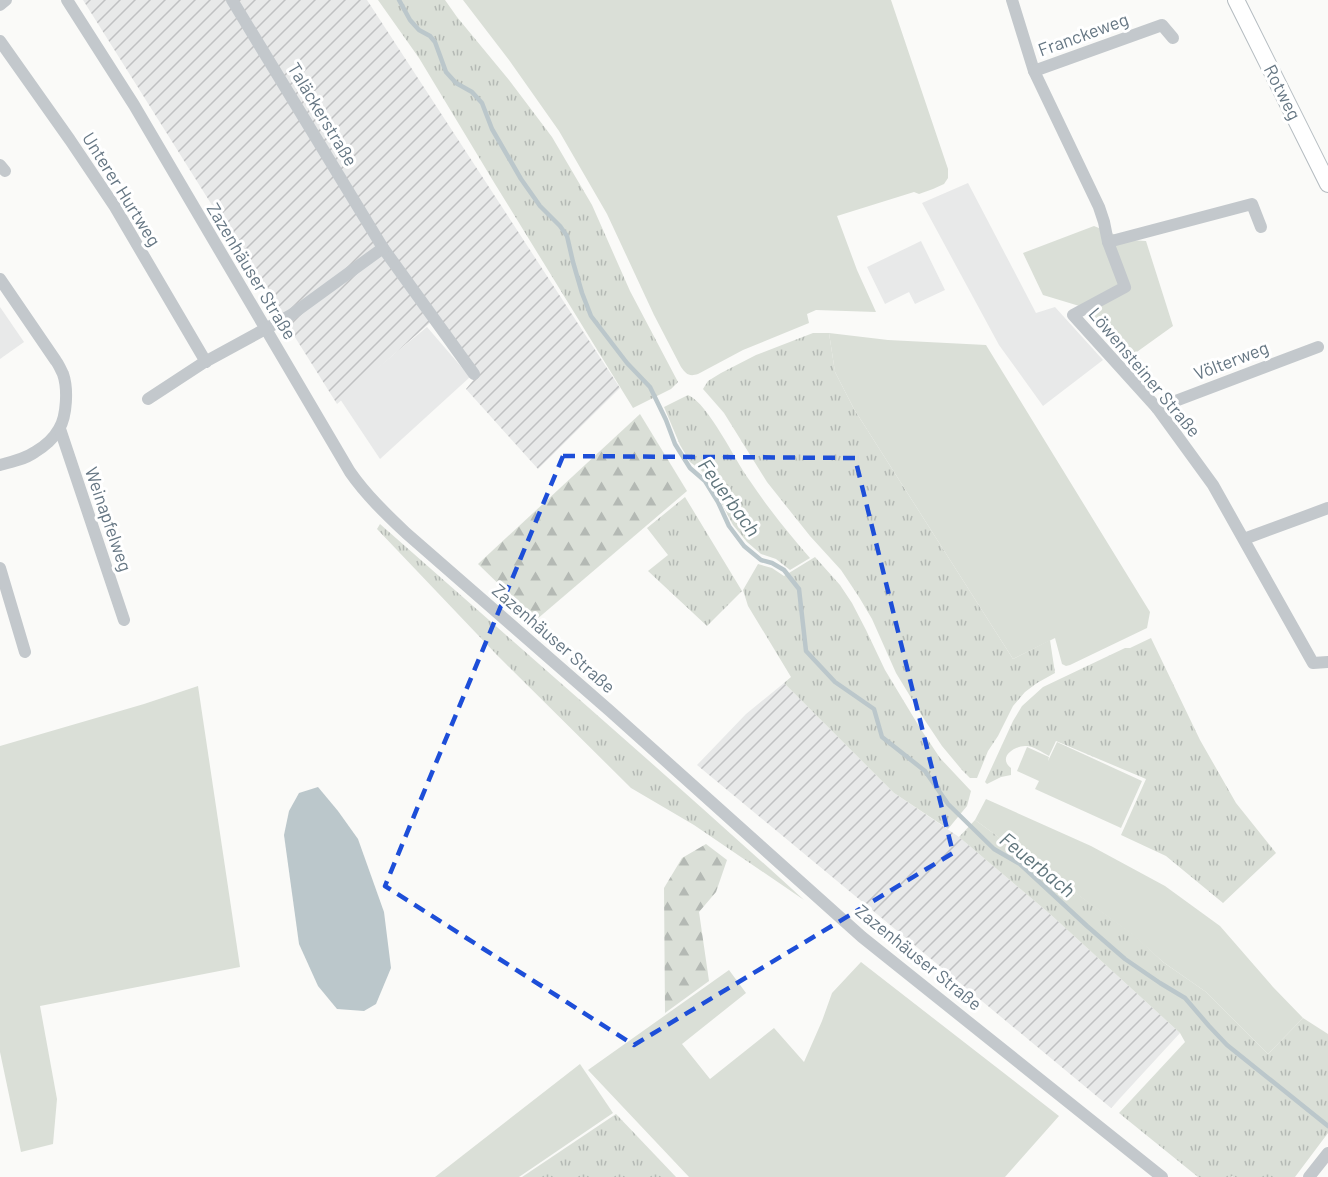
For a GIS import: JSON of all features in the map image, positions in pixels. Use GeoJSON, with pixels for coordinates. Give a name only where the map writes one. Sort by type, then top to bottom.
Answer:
{"type":"FeatureCollection","features":[{"type":"Feature","properties":{"kind":"main road","name":"Rotweg"},"geometry":{"type":"LineString","coordinates":[[1236,0],[1328,184]]}},
{"type":"Feature","properties":{"kind":"street"},"geometry":{"type":"LineString","coordinates":[[0,5],[6,0]]}},
{"type":"Feature","properties":{"kind":"street","name":"Zazenhäuser Straße"},"geometry":{"type":"LineString","coordinates":[[67,0],[134,105],[265,330],[355,478],[376,504],[862,937],[1162,1177]]}},
{"type":"Feature","properties":{"kind":"street","name":"Taläckerstraße"},"geometry":{"type":"LineString","coordinates":[[232,0],[383,248],[474,374]]}},
{"type":"Feature","properties":{"kind":"street","name":"Löwensteiner Straße"},"geometry":{"type":"LineString","coordinates":[[1012,0],[1034,71],[1099,207],[1108,242],[1125,286],[1073,315],[1157,408],[1213,484],[1313,663],[1328,662]]}},
{"type":"Feature","properties":{"kind":"street","name":"Franckeweg"},"geometry":{"type":"LineString","coordinates":[[1034,71],[1162,25],[1173,38]]}},
{"type":"Feature","properties":{"kind":"street","name":"Unterer Hurtweg"},"geometry":{"type":"LineString","coordinates":[[0,41],[115,207],[206,362]]}},
{"type":"Feature","properties":{"kind":"street"},"geometry":{"type":"LineString","coordinates":[[1108,242],[1252,204],[1261,227]]}},
{"type":"Feature","properties":{"kind":"street"},"geometry":{"type":"LineString","coordinates":[[148,399],[206,362],[291,315],[383,248]]}},
{"type":"Feature","properties":{"kind":"street"},"geometry":{"type":"LineString","coordinates":[[0,279],[56,361],[63,374],[66,387],[65,412],[60,429],[35,452],[0,465]]}},
{"type":"Feature","properties":{"kind":"street","name":"Völterweg"},"geometry":{"type":"LineString","coordinates":[[1157,408],[1318,347]]}},
{"type":"Feature","properties":{"kind":"street","name":"Weinapfelweg"},"geometry":{"type":"LineString","coordinates":[[60,429],[124,620]]}},
{"type":"Feature","properties":{"kind":"street"},"geometry":{"type":"LineString","coordinates":[[1244,540],[1328,508]]}},
{"type":"Feature","properties":{"kind":"street"},"geometry":{"type":"LineString","coordinates":[[0,567],[25,652]]}},
{"type":"Feature","properties":{"kind":"street"},"geometry":{"type":"LineString","coordinates":[[1309,1177],[1328,1153]]}},
{"type":"Feature","properties":{"kind":"highlighted area"},"geometry":{"type":"Polygon","coordinates":[[[563,456],[855,458],[953,853],[634,1045],[385,886],[563,456]]]}},
{"type":"Feature","properties":{"kind":"shaded area"},"geometry":{"type":"Polygon","coordinates":[[[83,0],[367,0],[620,388],[538,469],[466,389],[474,379],[431,322],[337,404],[83,0]]]}},
{"type":"Feature","properties":{"kind":"shaded area"},"geometry":{"type":"Polygon","coordinates":[[[968,183],[1036,313],[1055,307],[1103,360],[1043,406],[999,345],[922,203],[968,183]]]}},
{"type":"Feature","properties":{"kind":"shaded area"},"geometry":{"type":"Polygon","coordinates":[[[921,241],[945,290],[915,304],[909,292],[885,304],[867,267],[921,241]]]}},
{"type":"Feature","properties":{"kind":"shaded area"},"geometry":{"type":"Polygon","coordinates":[[[0,307],[24,342],[0,359],[0,307]]]}},
{"type":"Feature","properties":{"kind":"shaded area"},"geometry":{"type":"Polygon","coordinates":[[[427,327],[470,377],[380,459],[340,399],[427,327]]]}},
{"type":"Feature","properties":{"kind":"shaded area"},"geometry":{"type":"Polygon","coordinates":[[[784,683],[894,793],[959,837],[1050,914],[1180,1033],[1111,1108],[697,765],[746,714],[784,683]]]}},
{"type":"Feature","properties":{"kind":"shaded area"},"geometry":{"type":"Polygon","coordinates":[[[318,787],[358,839],[384,912],[391,968],[376,1004],[364,1011],[337,1009],[318,986],[299,944],[284,835],[289,811],[299,793],[318,787]]]}},
{"type":"Feature","properties":{"kind":"green space"},"geometry":{"type":"Polygon","coordinates":[[[378,0],[445,0],[552,137],[592,205],[630,291],[678,382],[671,389],[633,408],[419,58],[378,0]]]}},
{"type":"Feature","properties":{"kind":"green space"},"geometry":{"type":"Polygon","coordinates":[[[463,0],[891,0],[948,169],[948,178],[944,184],[919,194],[914,192],[837,216],[876,312],[816,310],[807,314],[809,323],[743,350],[698,374],[686,373],[654,315],[607,214],[559,131],[463,0]]]}},
{"type":"Feature","properties":{"kind":"green space"},"geometry":{"type":"Polygon","coordinates":[[[1094,226],[1128,240],[1146,241],[1173,326],[1127,359],[1086,308],[1043,295],[1023,253],[1094,226]]]}},
{"type":"Feature","properties":{"kind":"green space"},"geometry":{"type":"Polygon","coordinates":[[[813,333],[829,333],[835,372],[854,409],[1013,659],[1050,640],[1055,673],[1025,692],[1013,706],[988,751],[977,778],[970,778],[942,746],[896,673],[872,619],[841,570],[810,536],[767,482],[724,413],[703,389],[708,381],[756,355],[813,333]]]}},
{"type":"Feature","properties":{"kind":"green space"},"geometry":{"type":"Polygon","coordinates":[[[829,333],[888,340],[986,345],[1150,612],[1147,628],[1066,666],[1062,664],[1055,638],[1013,659],[854,409],[835,372],[829,333]]]}},
{"type":"Feature","properties":{"kind":"green space"},"geometry":{"type":"Polygon","coordinates":[[[688,395],[696,400],[713,421],[757,491],[810,558],[790,570],[776,559],[761,554],[733,525],[710,481],[690,462],[680,445],[664,407],[688,395]]]}},
{"type":"Feature","properties":{"kind":"green space"},"geometry":{"type":"Polygon","coordinates":[[[640,414],[687,491],[536,620],[478,564],[640,414]]]}},
{"type":"Feature","properties":{"kind":"green space"},"geometry":{"type":"Polygon","coordinates":[[[685,497],[742,591],[707,626],[648,571],[668,555],[647,528],[685,497]]]}},
{"type":"Feature","properties":{"kind":"green space"},"geometry":{"type":"Polygon","coordinates":[[[380,524],[804,900],[694,825],[631,788],[496,654],[377,529],[380,524]]]}},
{"type":"Feature","properties":{"kind":"green space"},"geometry":{"type":"Polygon","coordinates":[[[815,557],[840,585],[852,603],[885,670],[940,758],[971,791],[967,806],[948,829],[894,793],[784,683],[791,677],[748,606],[743,590],[758,564],[772,568],[784,576],[815,557]]]}},
{"type":"Feature","properties":{"kind":"green space"},"geometry":{"type":"Polygon","coordinates":[[[1151,638],[1200,740],[1236,803],[1276,853],[1223,903],[1166,856],[1121,835],[1146,779],[1056,741],[1049,756],[1028,746],[1012,750],[1006,760],[1011,768],[1011,775],[987,784],[985,782],[1022,706],[1043,687],[1151,638]]]}},
{"type":"Feature","properties":{"kind":"green space"},"geometry":{"type":"Polygon","coordinates":[[[198,686],[240,967],[40,1006],[57,1099],[53,1144],[21,1152],[0,1052],[0,746],[198,686]]]}},
{"type":"Feature","properties":{"kind":"green space"},"geometry":{"type":"Polygon","coordinates":[[[1057,742],[1142,781],[1121,828],[1035,789],[1039,781],[1017,771],[1027,747],[1049,757],[1048,761],[1057,742]]]}},
{"type":"Feature","properties":{"kind":"green space"},"geometry":{"type":"Polygon","coordinates":[[[986,799],[1091,846],[1165,886],[1220,926],[1303,1018],[1268,1054],[1206,992],[1163,962],[1133,935],[975,820],[986,799]]]}},
{"type":"Feature","properties":{"kind":"green space"},"geometry":{"type":"Polygon","coordinates":[[[975,820],[1134,935],[1163,962],[1206,992],[1268,1054],[1303,1018],[1328,1034],[1328,1133],[1295,1177],[1198,1177],[1119,1113],[1185,1042],[1180,1033],[1050,914],[959,837],[975,820]]]}},
{"type":"Feature","properties":{"kind":"green space"},"geometry":{"type":"Polygon","coordinates":[[[706,844],[727,860],[716,892],[699,912],[709,981],[665,1013],[664,888],[682,858],[706,844]]]}},
{"type":"Feature","properties":{"kind":"green space"},"geometry":{"type":"Polygon","coordinates":[[[861,962],[1059,1116],[1005,1177],[689,1177],[588,1070],[729,970],[746,993],[682,1044],[710,1079],[774,1028],[804,1062],[832,993],[861,962]]]}},
{"type":"Feature","properties":{"kind":"green space"},"geometry":{"type":"Polygon","coordinates":[[[580,1064],[613,1113],[519,1177],[435,1177],[580,1064]]]}},
{"type":"Feature","properties":{"kind":"green space"},"geometry":{"type":"Polygon","coordinates":[[[616,1114],[676,1177],[522,1177],[616,1114]]]}},
{"type":"Feature","properties":{"kind":"waterway","name":"Feuerbach"},"geometry":{"type":"LineString","coordinates":[[399,0],[410,20],[435,42],[446,72],[456,83],[472,92],[482,103],[492,129],[521,179],[540,206],[567,236],[582,293],[591,316],[627,363],[650,387],[675,444],[690,468],[705,481],[729,526],[744,546],[761,560],[784,570],[799,589],[806,651],[835,682],[874,709],[882,737],[925,771],[948,804],[994,849],[1020,864],[1125,959],[1185,998],[1227,1045],[1328,1126]]}}]}
